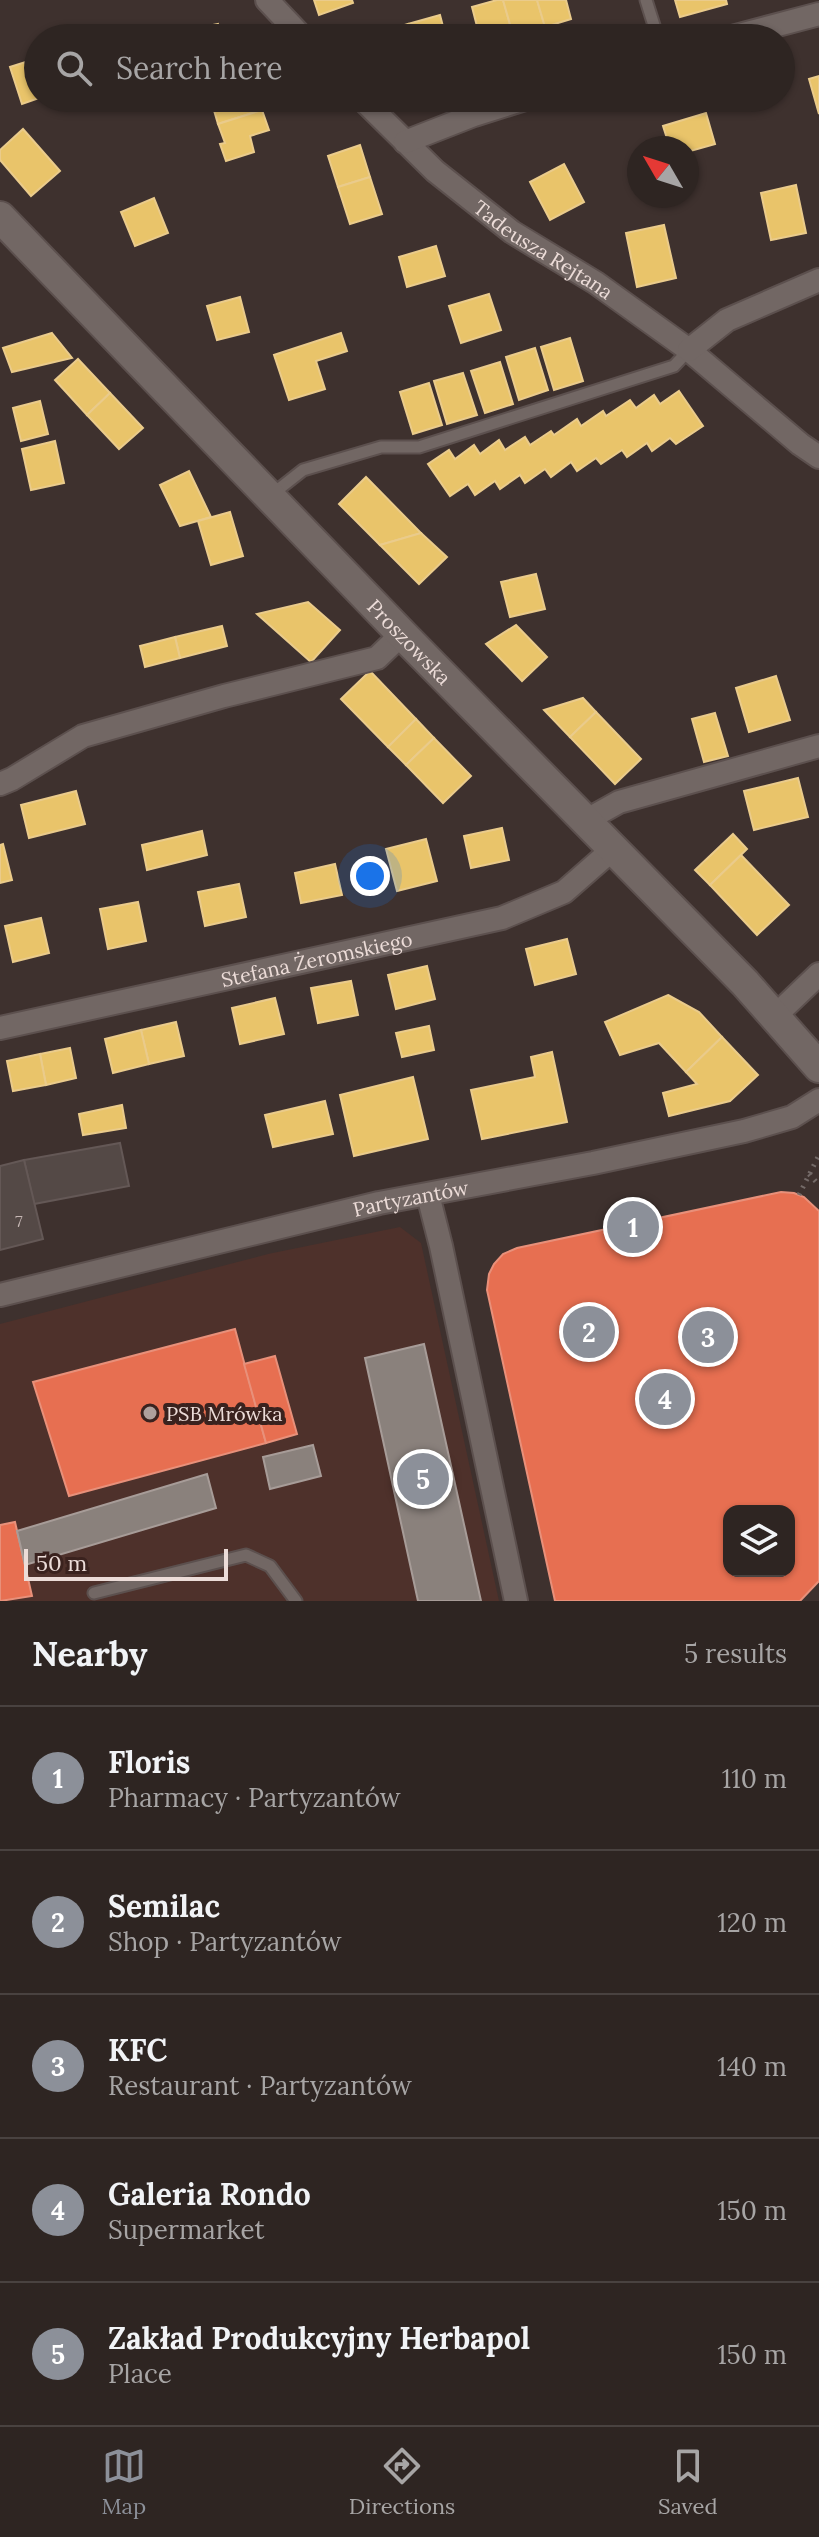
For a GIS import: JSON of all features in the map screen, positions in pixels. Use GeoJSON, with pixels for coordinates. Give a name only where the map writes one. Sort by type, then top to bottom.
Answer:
{"type":"FeatureCollection","features":[{"type":"Feature","properties":{"kind":"main road","name":"Proszowska"},"geometry":{"type":"LineString","coordinates":[[0,217],[402,634],[745,983],[819,1067]]}},
{"type":"Feature","properties":{"kind":"street"},"geometry":{"type":"LineString","coordinates":[[267,0],[290,24]]}},
{"type":"Feature","properties":{"kind":"street"},"geometry":{"type":"LineString","coordinates":[[781,24],[819,14]]}},
{"type":"Feature","properties":{"kind":"street","name":"Tadeusza Rejtana"},"geometry":{"type":"LineString","coordinates":[[375,112],[435,171],[512,232],[596,283],[689,350],[819,457]]}},
{"type":"Feature","properties":{"kind":"street"},"geometry":{"type":"LineString","coordinates":[[405,142],[484,112]]}},
{"type":"Feature","properties":{"kind":"street"},"geometry":{"type":"LineString","coordinates":[[689,350],[727,320],[819,280]]}},
{"type":"Feature","properties":{"kind":"street"},"geometry":{"type":"LineString","coordinates":[[0,784],[83,736],[224,696],[377,658],[402,634]]}},
{"type":"Feature","properties":{"kind":"street"},"geometry":{"type":"LineString","coordinates":[[585,821],[619,802],[819,746]]}},
{"type":"Feature","properties":{"kind":"street","name":"Stefana Żeromskiego"},"geometry":{"type":"LineString","coordinates":[[0,1028],[502,918],[564,892],[613,849]]}},
{"type":"Feature","properties":{"kind":"street"},"geometry":{"type":"LineString","coordinates":[[775,1016],[819,974]]}},
{"type":"Feature","properties":{"kind":"street","name":"Partyzantów"},"geometry":{"type":"LineString","coordinates":[[0,1295],[379,1203],[744,1131],[792,1117],[819,1100]]}},
{"type":"Feature","properties":{"kind":"street"},"geometry":{"type":"LineString","coordinates":[[428,1195],[516,1601]]}},
{"type":"Feature","properties":{"kind":"lane"},"geometry":{"type":"LineString","coordinates":[[646,0],[654,24]]}},
{"type":"Feature","properties":{"kind":"lane"},"geometry":{"type":"LineString","coordinates":[[270,496],[303,470],[381,447],[419,447],[674,366],[689,350]]}},
{"type":"Feature","properties":{"kind":"lane"},"geometry":{"type":"LineString","coordinates":[[94,1593],[246,1555],[270,1566],[296,1601]]}},
{"type":"Feature","properties":{"kind":"path"},"geometry":{"type":"LineString","coordinates":[[799,1195],[819,1155]]}},
{"type":"Feature","properties":{"kind":"path"},"geometry":{"type":"LineString","coordinates":[[809,1174],[819,1185]]}},
{"type":"Feature","properties":{"kind":"shaded area"},"geometry":{"type":"Polygon","coordinates":[[[400,1227],[421,1243],[499,1601],[0,1601],[0,1324],[268,1254],[400,1227]]]}},
{"type":"Feature","properties":{"kind":"building: Homes"},"geometry":{"type":"Polygon","coordinates":[[[314,0],[352,0],[353,3],[319,15],[314,0]]]}},
{"type":"Feature","properties":{"kind":"building: Homes"},"geometry":{"type":"Polygon","coordinates":[[[503,0],[510,24],[476,24],[472,7],[503,0]]]}},
{"type":"Feature","properties":{"kind":"building: Homes"},"geometry":{"type":"Polygon","coordinates":[[[503,0],[537,0],[544,24],[510,24],[503,0]]]}},
{"type":"Feature","properties":{"kind":"building: Homes"},"geometry":{"type":"Polygon","coordinates":[[[537,0],[566,0],[571,19],[544,24],[537,0]]]}},
{"type":"Feature","properties":{"kind":"building: Homes"},"geometry":{"type":"Polygon","coordinates":[[[675,0],[726,0],[727,4],[680,17],[675,0]]]}},
{"type":"Feature","properties":{"kind":"building: Homes"},"geometry":{"type":"Polygon","coordinates":[[[440,15],[442,24],[408,24],[440,15]]]}},
{"type":"Feature","properties":{"kind":"building: Homes"},"geometry":{"type":"Polygon","coordinates":[[[24,62],[24,103],[22,104],[10,67],[24,62]]]}},
{"type":"Feature","properties":{"kind":"building: Homes"},"geometry":{"type":"Polygon","coordinates":[[[819,76],[819,114],[809,79],[819,76]]]}},
{"type":"Feature","properties":{"kind":"building: Homes"},"geometry":{"type":"Polygon","coordinates":[[[214,112],[256,112],[218,124],[214,112]]]}},
{"type":"Feature","properties":{"kind":"building: Homes"},"geometry":{"type":"Polygon","coordinates":[[[263,112],[269,130],[250,136],[254,152],[226,161],[220,144],[225,143],[218,124],[263,112]]]}},
{"type":"Feature","properties":{"kind":"building: Homes"},"geometry":{"type":"Polygon","coordinates":[[[706,113],[715,144],[699,149],[699,136],[666,136],[663,126],[706,113]]]}},
{"type":"Feature","properties":{"kind":"building: Homes"},"geometry":{"type":"Polygon","coordinates":[[[23,129],[60,171],[31,196],[0,160],[0,150],[23,129]]]}},
{"type":"Feature","properties":{"kind":"building: Homes"},"geometry":{"type":"Polygon","coordinates":[[[360,145],[370,177],[338,187],[328,156],[360,145]]]}},
{"type":"Feature","properties":{"kind":"building: Homes"},"geometry":{"type":"Polygon","coordinates":[[[564,164],[584,202],[550,220],[530,182],[564,164]]]}},
{"type":"Feature","properties":{"kind":"building: Homes"},"geometry":{"type":"Polygon","coordinates":[[[370,177],[382,214],[350,224],[338,187],[370,177]]]}},
{"type":"Feature","properties":{"kind":"building: Homes"},"geometry":{"type":"Polygon","coordinates":[[[796,185],[806,233],[771,240],[761,193],[796,185]]]}},
{"type":"Feature","properties":{"kind":"building: Homes"},"geometry":{"type":"Polygon","coordinates":[[[154,198],[168,233],[135,246],[121,212],[154,198]]]}},
{"type":"Feature","properties":{"kind":"building: Homes"},"geometry":{"type":"Polygon","coordinates":[[[664,225],[676,278],[637,287],[626,233],[664,225]]]}},
{"type":"Feature","properties":{"kind":"building: Homes"},"geometry":{"type":"Polygon","coordinates":[[[436,246],[445,276],[407,287],[399,257],[436,246]]]}},
{"type":"Feature","properties":{"kind":"building: Homes"},"geometry":{"type":"Polygon","coordinates":[[[489,294],[501,330],[461,343],[449,306],[489,294]]]}},
{"type":"Feature","properties":{"kind":"building: Homes"},"geometry":{"type":"Polygon","coordinates":[[[240,297],[249,332],[217,340],[207,306],[240,297]]]}},
{"type":"Feature","properties":{"kind":"building: Homes"},"geometry":{"type":"Polygon","coordinates":[[[52,333],[72,358],[12,372],[3,348],[52,333]]]}},
{"type":"Feature","properties":{"kind":"building: Homes"},"geometry":{"type":"Polygon","coordinates":[[[341,333],[347,351],[316,361],[325,389],[289,400],[274,355],[341,333]]]}},
{"type":"Feature","properties":{"kind":"building: Homes"},"geometry":{"type":"Polygon","coordinates":[[[570,338],[583,381],[554,390],[541,347],[570,338]]]}},
{"type":"Feature","properties":{"kind":"building: Homes"},"geometry":{"type":"Polygon","coordinates":[[[535,348],[548,390],[519,400],[506,357],[535,348]]]}},
{"type":"Feature","properties":{"kind":"building: Homes"},"geometry":{"type":"Polygon","coordinates":[[[78,359],[110,393],[87,415],[55,380],[78,359]]]}},
{"type":"Feature","properties":{"kind":"building: Homes"},"geometry":{"type":"Polygon","coordinates":[[[500,362],[513,404],[485,413],[471,371],[500,362]]]}},
{"type":"Feature","properties":{"kind":"building: Homes"},"geometry":{"type":"Polygon","coordinates":[[[463,373],[477,415],[447,424],[434,381],[463,373]]]}},
{"type":"Feature","properties":{"kind":"building: Homes"},"geometry":{"type":"Polygon","coordinates":[[[429,383],[442,425],[413,434],[400,392],[429,383]]]}},
{"type":"Feature","properties":{"kind":"building: Homes"},"geometry":{"type":"Polygon","coordinates":[[[679,391],[703,426],[676,444],[670,438],[652,451],[647,443],[627,457],[622,450],[601,464],[596,458],[577,471],[571,462],[551,477],[545,469],[525,483],[520,475],[500,489],[495,481],[475,495],[468,484],[450,496],[428,464],[449,450],[455,459],[474,445],[480,454],[499,440],[505,450],[525,437],[530,445],[551,431],[554,435],[577,419],[581,426],[603,411],[606,416],[630,400],[636,408],[654,395],[660,404],[679,391]]]}},
{"type":"Feature","properties":{"kind":"building: Homes"},"geometry":{"type":"Polygon","coordinates":[[[110,393],[143,428],[119,449],[87,415],[110,393]]]}},
{"type":"Feature","properties":{"kind":"building: Homes"},"geometry":{"type":"Polygon","coordinates":[[[40,401],[48,434],[21,441],[13,408],[40,401]]]}},
{"type":"Feature","properties":{"kind":"building: Homes"},"geometry":{"type":"Polygon","coordinates":[[[55,441],[64,483],[31,490],[22,449],[55,441]]]}},
{"type":"Feature","properties":{"kind":"building: Homes"},"geometry":{"type":"Polygon","coordinates":[[[189,471],[211,517],[180,526],[160,485],[189,471]]]}},
{"type":"Feature","properties":{"kind":"building: Homes"},"geometry":{"type":"Polygon","coordinates":[[[366,477],[421,533],[380,545],[339,504],[366,477]]]}},
{"type":"Feature","properties":{"kind":"building: Homes"},"geometry":{"type":"Polygon","coordinates":[[[230,512],[243,556],[211,565],[198,521],[230,512]]]}},
{"type":"Feature","properties":{"kind":"building: Homes"},"geometry":{"type":"Polygon","coordinates":[[[421,533],[447,557],[419,584],[380,545],[421,533]]]}},
{"type":"Feature","properties":{"kind":"building: Homes"},"geometry":{"type":"Polygon","coordinates":[[[536,574],[545,609],[510,617],[501,582],[536,574]]]}},
{"type":"Feature","properties":{"kind":"building: Homes"},"geometry":{"type":"Polygon","coordinates":[[[308,602],[340,630],[311,662],[257,614],[308,602]]]}},
{"type":"Feature","properties":{"kind":"building: Homes"},"geometry":{"type":"Polygon","coordinates":[[[516,625],[547,657],[522,681],[486,644],[516,625]]]}},
{"type":"Feature","properties":{"kind":"building: Homes"},"geometry":{"type":"Polygon","coordinates":[[[222,626],[227,646],[180,658],[175,637],[222,626]]]}},
{"type":"Feature","properties":{"kind":"building: Homes"},"geometry":{"type":"Polygon","coordinates":[[[175,637],[180,658],[145,667],[140,646],[175,637]]]}},
{"type":"Feature","properties":{"kind":"building: Homes"},"geometry":{"type":"Polygon","coordinates":[[[370,671],[416,719],[388,747],[341,699],[370,671]]]}},
{"type":"Feature","properties":{"kind":"building: Homes"},"geometry":{"type":"Polygon","coordinates":[[[776,676],[790,720],[749,732],[736,688],[776,676]]]}},
{"type":"Feature","properties":{"kind":"building: Homes"},"geometry":{"type":"Polygon","coordinates":[[[583,698],[596,712],[570,737],[544,710],[583,698]]]}},
{"type":"Feature","properties":{"kind":"building: Homes"},"geometry":{"type":"Polygon","coordinates":[[[596,712],[641,759],[615,784],[570,737],[596,712]]]}},
{"type":"Feature","properties":{"kind":"building: Homes"},"geometry":{"type":"Polygon","coordinates":[[[715,713],[728,756],[704,762],[692,719],[715,713]]]}},
{"type":"Feature","properties":{"kind":"building: Homes"},"geometry":{"type":"Polygon","coordinates":[[[416,719],[434,738],[406,765],[388,747],[416,719]]]}},
{"type":"Feature","properties":{"kind":"building: Homes"},"geometry":{"type":"Polygon","coordinates":[[[434,738],[471,776],[443,803],[406,765],[434,738]]]}},
{"type":"Feature","properties":{"kind":"building: Homes"},"geometry":{"type":"Polygon","coordinates":[[[798,778],[808,817],[754,830],[744,791],[798,778]]]}},
{"type":"Feature","properties":{"kind":"building: Homes"},"geometry":{"type":"Polygon","coordinates":[[[76,791],[85,824],[29,838],[21,805],[76,791]]]}},
{"type":"Feature","properties":{"kind":"building: Homes"},"geometry":{"type":"Polygon","coordinates":[[[502,828],[509,860],[471,868],[464,836],[502,828]]]}},
{"type":"Feature","properties":{"kind":"building: Homes"},"geometry":{"type":"Polygon","coordinates":[[[202,831],[207,855],[147,870],[142,845],[202,831]]]}},
{"type":"Feature","properties":{"kind":"building: Homes"},"geometry":{"type":"Polygon","coordinates":[[[733,834],[747,849],[710,885],[695,870],[733,834]]]}},
{"type":"Feature","properties":{"kind":"building: Homes"},"geometry":{"type":"Polygon","coordinates":[[[426,839],[437,881],[397,891],[386,849],[426,839]]]}},
{"type":"Feature","properties":{"kind":"building: Homes"},"geometry":{"type":"Polygon","coordinates":[[[3,844],[12,880],[0,883],[0,845],[3,844]]]}},
{"type":"Feature","properties":{"kind":"building: Homes"},"geometry":{"type":"Polygon","coordinates":[[[741,855],[789,905],[757,935],[710,885],[741,855]]]}},
{"type":"Feature","properties":{"kind":"building: Homes"},"geometry":{"type":"Polygon","coordinates":[[[335,864],[342,895],[301,903],[295,873],[335,864]]]}},
{"type":"Feature","properties":{"kind":"building: Homes"},"geometry":{"type":"Polygon","coordinates":[[[239,884],[246,917],[205,926],[198,892],[239,884]]]}},
{"type":"Feature","properties":{"kind":"building: Homes"},"geometry":{"type":"Polygon","coordinates":[[[138,902],[146,941],[108,949],[100,909],[138,902]]]}},
{"type":"Feature","properties":{"kind":"building: Homes"},"geometry":{"type":"Polygon","coordinates":[[[41,918],[49,953],[13,962],[5,926],[41,918]]]}},
{"type":"Feature","properties":{"kind":"building: Homes"},"geometry":{"type":"Polygon","coordinates":[[[567,939],[576,974],[535,985],[526,949],[567,939]]]}},
{"type":"Feature","properties":{"kind":"building: Homes"},"geometry":{"type":"Polygon","coordinates":[[[427,966],[435,999],[396,1009],[388,975],[427,966]]]}},
{"type":"Feature","properties":{"kind":"building: Homes"},"geometry":{"type":"Polygon","coordinates":[[[351,981],[358,1015],[318,1023],[311,988],[351,981]]]}},
{"type":"Feature","properties":{"kind":"building: Homes"},"geometry":{"type":"Polygon","coordinates":[[[668,995],[699,1012],[722,1037],[686,1072],[659,1043],[620,1055],[605,1022],[668,995]]]}},
{"type":"Feature","properties":{"kind":"building: Homes"},"geometry":{"type":"Polygon","coordinates":[[[275,998],[284,1034],[240,1044],[232,1008],[275,998]]]}},
{"type":"Feature","properties":{"kind":"building: Homes"},"geometry":{"type":"Polygon","coordinates":[[[176,1022],[184,1056],[149,1064],[141,1030],[176,1022]]]}},
{"type":"Feature","properties":{"kind":"building: Homes"},"geometry":{"type":"Polygon","coordinates":[[[429,1026],[434,1050],[402,1057],[396,1033],[429,1026]]]}},
{"type":"Feature","properties":{"kind":"building: Homes"},"geometry":{"type":"Polygon","coordinates":[[[141,1030],[149,1064],[113,1073],[105,1039],[141,1030]]]}},
{"type":"Feature","properties":{"kind":"building: Homes"},"geometry":{"type":"Polygon","coordinates":[[[722,1037],[758,1075],[730,1101],[669,1116],[663,1093],[697,1084],[686,1072],[722,1037]]]}},
{"type":"Feature","properties":{"kind":"building: Homes"},"geometry":{"type":"Polygon","coordinates":[[[70,1048],[76,1078],[46,1085],[40,1054],[70,1048]]]}},
{"type":"Feature","properties":{"kind":"building: Homes"},"geometry":{"type":"Polygon","coordinates":[[[552,1052],[567,1122],[482,1139],[471,1090],[535,1077],[531,1057],[552,1052]]]}},
{"type":"Feature","properties":{"kind":"building: Homes"},"geometry":{"type":"Polygon","coordinates":[[[40,1054],[46,1085],[13,1091],[7,1061],[40,1054]]]}},
{"type":"Feature","properties":{"kind":"building: Homes"},"geometry":{"type":"Polygon","coordinates":[[[413,1077],[428,1139],[354,1156],[340,1095],[413,1077]]]}},
{"type":"Feature","properties":{"kind":"building: Homes"},"geometry":{"type":"Polygon","coordinates":[[[325,1101],[333,1134],[273,1147],[265,1115],[325,1101]]]}},
{"type":"Feature","properties":{"kind":"building: Homes"},"geometry":{"type":"Polygon","coordinates":[[[122,1105],[126,1128],[83,1135],[79,1114],[122,1105]]]}},
{"type":"Feature","properties":{"kind":"building: Shops"},"geometry":{"type":"Polygon","coordinates":[[[781,1192],[804,1197],[819,1211],[819,1581],[800,1601],[555,1601],[487,1290],[489,1274],[503,1254],[517,1248],[781,1192]]]}},
{"type":"Feature","properties":{"kind":"building: Shops","name":"PSB Mrówka"},"geometry":{"type":"Polygon","coordinates":[[[235,1329],[266,1443],[69,1496],[33,1382],[235,1329]]]}},
{"type":"Feature","properties":{"kind":"building: Shops"},"geometry":{"type":"Polygon","coordinates":[[[275,1356],[297,1434],[266,1443],[244,1364],[275,1356]]]}},
{"type":"Feature","properties":{"kind":"building: Shops"},"geometry":{"type":"Polygon","coordinates":[[[15,1522],[32,1596],[0,1601],[0,1525],[15,1522]]]}},
{"type":"Feature","properties":{"kind":"building: Industry"},"geometry":{"type":"Polygon","coordinates":[[[424,1344],[481,1601],[418,1601],[365,1358],[424,1344]]]}},
{"type":"Feature","properties":{"kind":"building: Industry"},"geometry":{"type":"Polygon","coordinates":[[[313,1445],[321,1476],[270,1489],[263,1457],[313,1445]]]}},
{"type":"Feature","properties":{"kind":"building: Industry"},"geometry":{"type":"Polygon","coordinates":[[[207,1474],[216,1508],[25,1565],[17,1531],[207,1474]]]}},
{"type":"Feature","properties":{"kind":"building: Other"},"geometry":{"type":"Polygon","coordinates":[[[120,1143],[129,1186],[34,1204],[24,1160],[120,1143]]]}},
{"type":"Feature","properties":{"kind":"building: Other"},"geometry":{"type":"Polygon","coordinates":[[[24,1160],[43,1239],[0,1250],[0,1166],[24,1160]]]}},
{"type":"Feature","properties":{"kind":"place","name":"Floris"},"geometry":{"type":"Point","coordinates":[633,1227]}},
{"type":"Feature","properties":{"kind":"place","name":"Semilac"},"geometry":{"type":"Point","coordinates":[589,1332]}},
{"type":"Feature","properties":{"kind":"place","name":"KFC"},"geometry":{"type":"Point","coordinates":[708,1337]}},
{"type":"Feature","properties":{"kind":"place","name":"Galeria Rondo"},"geometry":{"type":"Point","coordinates":[665,1399]}},
{"type":"Feature","properties":{"kind":"place","name":"PSB Mrówka"},"geometry":{"type":"Point","coordinates":[150,1413]}},
{"type":"Feature","properties":{"kind":"place","name":"Zakład Produkcyjny Herbapol"},"geometry":{"type":"Point","coordinates":[423,1479]}}]}
